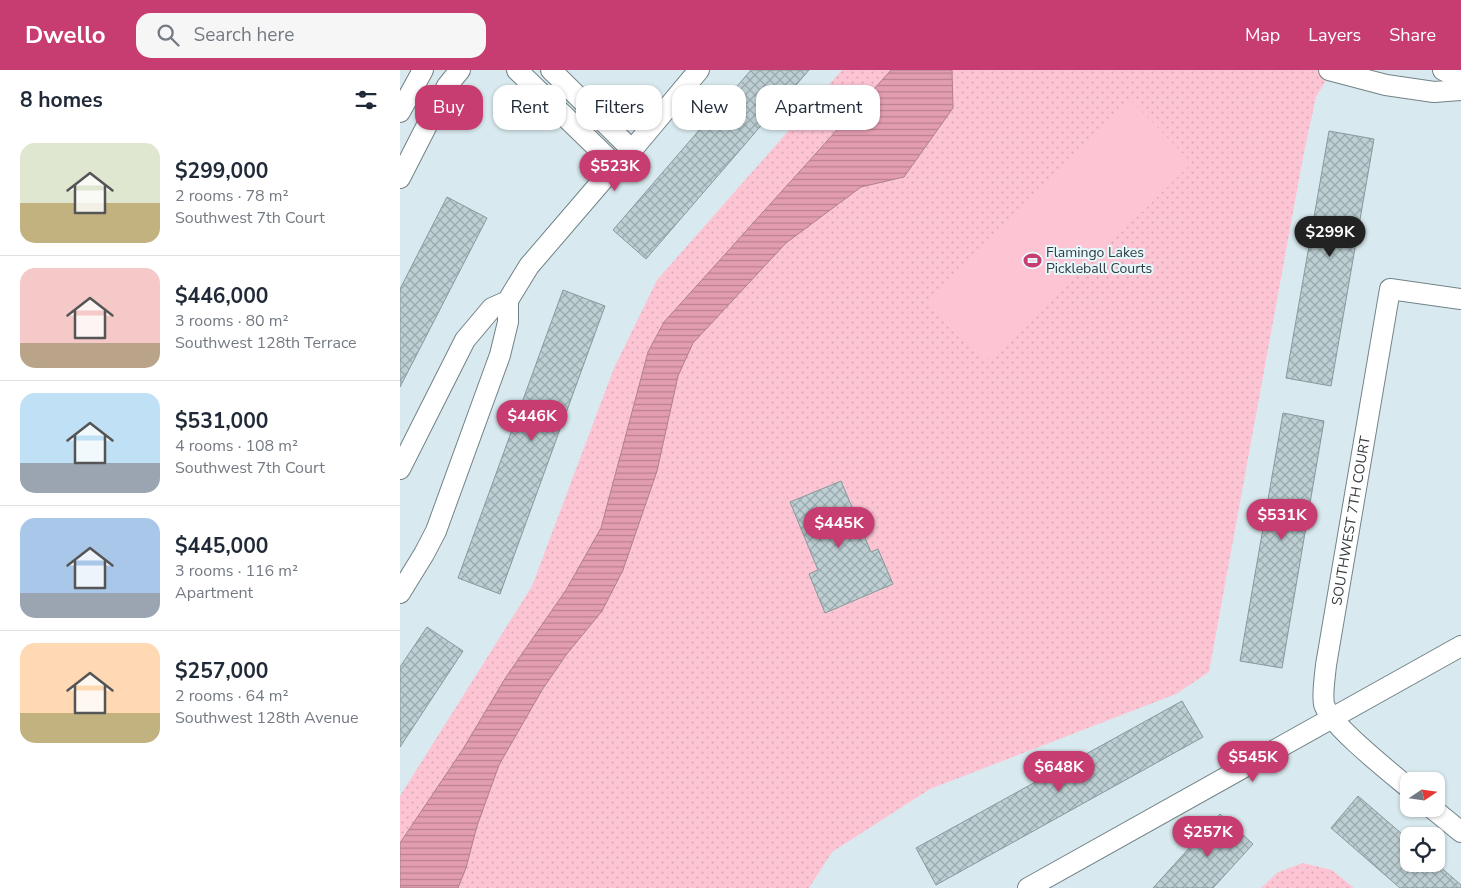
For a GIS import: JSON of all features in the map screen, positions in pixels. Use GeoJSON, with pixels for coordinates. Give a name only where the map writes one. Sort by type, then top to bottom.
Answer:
{"type":"FeatureCollection","features":[{"type":"Feature","properties":{"kind":"street"},"geometry":{"type":"LineString","coordinates":[[400,112],[424,70]]}},
{"type":"Feature","properties":{"kind":"street"},"geometry":{"type":"LineString","coordinates":[[400,178],[447,86],[460,70]]}},
{"type":"Feature","properties":{"kind":"street"},"geometry":{"type":"LineString","coordinates":[[517,70],[616,166]]}},
{"type":"Feature","properties":{"kind":"street"},"geometry":{"type":"LineString","coordinates":[[550,70],[632,150]]}},
{"type":"Feature","properties":{"kind":"street"},"geometry":{"type":"LineString","coordinates":[[400,593],[424,554],[439,522],[500,355],[508,322],[508,301],[529,266],[632,150],[699,70]]}},
{"type":"Feature","properties":{"kind":"street"},"geometry":{"type":"LineString","coordinates":[[1329,70],[1386,85],[1434,92],[1461,90]]}},
{"type":"Feature","properties":{"kind":"street"},"geometry":{"type":"LineString","coordinates":[[1443,70],[1461,79]]}},
{"type":"Feature","properties":{"kind":"street","name":"SOUTHWEST 7TH COURT"},"geometry":{"type":"LineString","coordinates":[[1400,780],[1332,719],[1324,704],[1326,665],[1390,289],[1461,299]]}},
{"type":"Feature","properties":{"kind":"street"},"geometry":{"type":"LineString","coordinates":[[400,468],[465,340],[492,308],[508,301]]}},
{"type":"Feature","properties":{"kind":"street"},"geometry":{"type":"LineString","coordinates":[[1028,888],[1461,646]]}},
{"type":"Feature","properties":{"kind":"street"},"geometry":{"type":"LineString","coordinates":[[1444,818],[1461,832]]}},
{"type":"Feature","properties":{"kind":"shaded area"},"geometry":{"type":"Polygon","coordinates":[[[842,70],[1332,70],[1316,97],[1304,152],[1209,672],[1176,694],[930,789],[832,852],[809,888],[400,888],[400,796],[532,586],[614,368],[657,280],[789,130],[880,130],[880,85],[829,85],[842,70]]]}},
{"type":"Feature","properties":{"kind":"shaded area"},"geometry":{"type":"Polygon","coordinates":[[[891,70],[952,70],[953,108],[904,177],[861,187],[786,243],[693,343],[678,376],[657,471],[623,570],[602,611],[566,655],[542,690],[499,765],[477,826],[466,868],[458,888],[400,888],[400,843],[463,749],[506,677],[566,590],[601,528],[648,352],[664,322],[837,130],[880,130],[880,85],[877,85],[891,70]]]}},
{"type":"Feature","properties":{"kind":"shaded area","name":"Flamingo Lakes Pickleball Courts"},"geometry":{"type":"Polygon","coordinates":[[[1132,101],[1192,163],[994,357],[982,359],[927,303],[1132,101]]]}},
{"type":"Feature","properties":{"kind":"shaded area"},"geometry":{"type":"Polygon","coordinates":[[[1303,863],[1332,870],[1354,888],[1261,888],[1278,872],[1303,863]]]}},
{"type":"Feature","properties":{"kind":"building"},"geometry":{"type":"Polygon","coordinates":[[[751,70],[809,70],[796,85],[756,85],[757,130],[646,259],[613,230],[699,130],[746,130],[746,85],[738,85],[751,70]]]}},
{"type":"Feature","properties":{"kind":"building"},"geometry":{"type":"Polygon","coordinates":[[[1329,131],[1374,139],[1331,386],[1286,378],[1329,131]]]}},
{"type":"Feature","properties":{"kind":"building"},"geometry":{"type":"Polygon","coordinates":[[[447,197],[487,218],[400,387],[400,289],[447,197]]]}},
{"type":"Feature","properties":{"kind":"building"},"geometry":{"type":"Polygon","coordinates":[[[563,290],[605,306],[500,594],[458,578],[563,290]]]}},
{"type":"Feature","properties":{"kind":"building"},"geometry":{"type":"Polygon","coordinates":[[[1283,413],[1324,421],[1282,668],[1240,661],[1283,413]]]}},
{"type":"Feature","properties":{"kind":"building"},"geometry":{"type":"Polygon","coordinates":[[[841,481],[871,552],[878,549],[893,584],[825,613],[809,574],[818,570],[790,502],[841,481]]]}},
{"type":"Feature","properties":{"kind":"building"},"geometry":{"type":"Polygon","coordinates":[[[427,627],[463,651],[400,747],[400,667],[427,627]]]}},
{"type":"Feature","properties":{"kind":"building"},"geometry":{"type":"Polygon","coordinates":[[[1182,701],[1203,737],[936,885],[916,848],[1182,701]]]}},
{"type":"Feature","properties":{"kind":"building"},"geometry":{"type":"Polygon","coordinates":[[[1358,796],[1400,832],[1400,872],[1445,871],[1461,885],[1461,888],[1400,888],[1331,828],[1358,796]]]}},
{"type":"Feature","properties":{"kind":"building"},"geometry":{"type":"Polygon","coordinates":[[[1220,814],[1253,844],[1213,888],[1153,888],[1220,814]]]}},
{"type":"Feature","properties":{"kind":"place","name":"Flamingo Lakes Pickleball Courts"},"geometry":{"type":"Point","coordinates":[1032,260]}}]}
